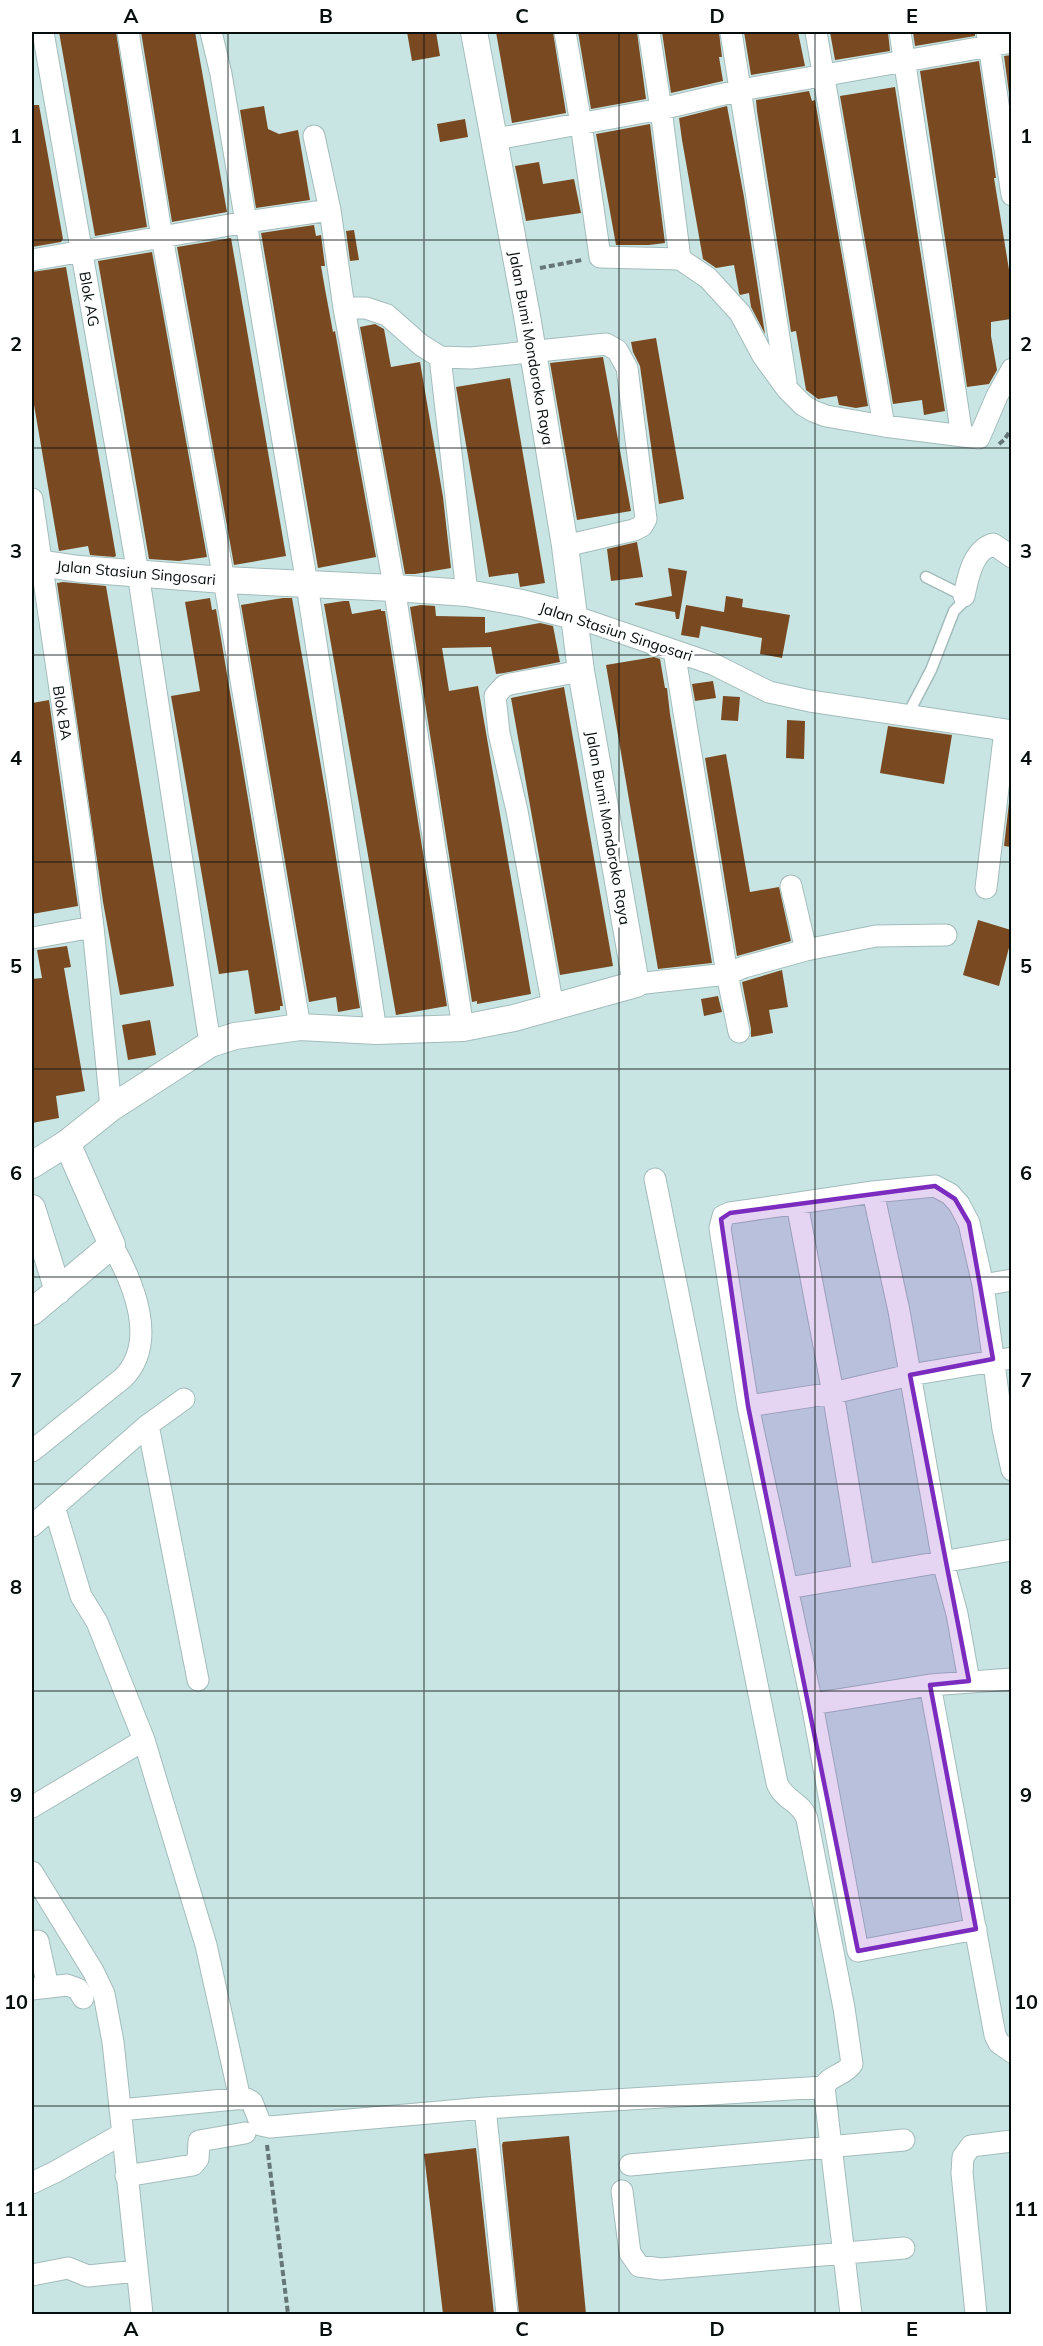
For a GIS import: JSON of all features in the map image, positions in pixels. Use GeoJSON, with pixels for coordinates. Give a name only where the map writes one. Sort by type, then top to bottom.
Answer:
{"type":"FeatureCollection","features":[{"type":"Feature","properties":{"kind":"street","name":"Blok AG"},"geometry":{"type":"LineString","coordinates":[[43,32],[80,252],[138,570],[210,1044]]}},
{"type":"Feature","properties":{"kind":"street"},"geometry":{"type":"LineString","coordinates":[[128,32],[300,1027]]}},
{"type":"Feature","properties":{"kind":"street"},"geometry":{"type":"LineString","coordinates":[[211,32],[221,74],[307,584],[376,1032]]}},
{"type":"Feature","properties":{"kind":"street","name":"Jalan Bumi Mondoroko Raya"},"geometry":{"type":"LineString","coordinates":[[474,32],[496,139],[531,344],[565,546],[581,671],[636,984]]}},
{"type":"Feature","properties":{"kind":"street"},"geometry":{"type":"LineString","coordinates":[[565,32],[600,257],[680,259],[708,278],[740,313],[763,356],[787,389],[803,405],[826,416],[979,438],[1011,369]]}},
{"type":"Feature","properties":{"kind":"street"},"geometry":{"type":"LineString","coordinates":[[649,32],[680,259]]}},
{"type":"Feature","properties":{"kind":"street"},"geometry":{"type":"LineString","coordinates":[[731,32],[787,389]]}},
{"type":"Feature","properties":{"kind":"street"},"geometry":{"type":"LineString","coordinates":[[816,32],[884,426]]}},
{"type":"Feature","properties":{"kind":"street"},"geometry":{"type":"LineString","coordinates":[[900,32],[962,436]]}},
{"type":"Feature","properties":{"kind":"street"},"geometry":{"type":"LineString","coordinates":[[496,139],[661,109],[741,90],[905,61],[988,39],[1011,42]]}},
{"type":"Feature","properties":{"kind":"street"},"geometry":{"type":"LineString","coordinates":[[988,39],[1011,195]]}},
{"type":"Feature","properties":{"kind":"street"},"geometry":{"type":"LineString","coordinates":[[314,136],[330,210],[344,308],[394,588],[463,1028]]}},
{"type":"Feature","properties":{"kind":"street"},"geometry":{"type":"LineString","coordinates":[[32,260],[246,222],[330,210]]}},
{"type":"Feature","properties":{"kind":"street"},"geometry":{"type":"LineString","coordinates":[[344,308],[366,308],[387,315],[421,345],[440,357],[471,358],[531,344],[606,344],[621,354],[627,368],[646,519],[642,526],[633,530],[565,546]]}},
{"type":"Feature","properties":{"kind":"street"},"geometry":{"type":"LineString","coordinates":[[440,357],[467,594]]}},
{"type":"Feature","properties":{"kind":"street","name":"Blok BA"},"geometry":{"type":"LineString","coordinates":[[32,499],[36,563],[93,927],[111,1108]]}},
{"type":"Feature","properties":{"kind":"street"},"geometry":{"type":"LineString","coordinates":[[964,596],[968,574],[979,554],[987,546],[993,544],[1011,557]]}},
{"type":"Feature","properties":{"kind":"street","name":"Jalan Stasiun Singosari"},"geometry":{"type":"LineString","coordinates":[[36,563],[79,569],[138,570],[224,580],[467,594],[522,603],[573,616],[713,664],[769,692],[810,701],[1008,730]]}},
{"type":"Feature","properties":{"kind":"street"},"geometry":{"type":"LineString","coordinates":[[674,651],[727,974],[739,1032]]}},
{"type":"Feature","properties":{"kind":"street"},"geometry":{"type":"LineString","coordinates":[[553,1007],[517,811],[499,733],[495,696],[504,686],[510,684],[581,671]]}},
{"type":"Feature","properties":{"kind":"street"},"geometry":{"type":"LineString","coordinates":[[986,888],[1008,730]]}},
{"type":"Feature","properties":{"kind":"street"},"geometry":{"type":"LineString","coordinates":[[791,886],[806,950]]}},
{"type":"Feature","properties":{"kind":"street"},"geometry":{"type":"LineString","coordinates":[[32,938],[93,927]]}},
{"type":"Feature","properties":{"kind":"street"},"geometry":{"type":"LineString","coordinates":[[32,1165],[67,1143],[111,1108],[210,1044],[256,1032],[300,1027],[376,1032],[463,1028],[553,1007],[636,984],[727,974],[806,950],[876,936],[946,935]]}},
{"type":"Feature","properties":{"kind":"street"},"geometry":{"type":"LineString","coordinates":[[32,1451],[123,1378],[135,1365],[140,1344],[137,1305],[130,1283],[67,1143]]}},
{"type":"Feature","properties":{"kind":"street"},"geometry":{"type":"LineString","coordinates":[[655,1179],[777,1783],[783,1794],[798,1804],[806,1813],[852,2059],[849,2069],[827,2081],[824,2087],[851,2314]]}},
{"type":"Feature","properties":{"kind":"street"},"geometry":{"type":"LineString","coordinates":[[858,1951],[812,1704],[748,1406],[719,1224],[723,1216],[730,1213],[873,1192],[935,1186],[950,1194],[960,1204],[969,1223],[1002,1358],[1011,1470]]}},
{"type":"Feature","properties":{"kind":"street"},"geometry":{"type":"LineString","coordinates":[[873,1192],[910,1375],[943,1562],[957,1614],[969,1681]]}},
{"type":"Feature","properties":{"kind":"street"},"geometry":{"type":"LineString","coordinates":[[797,1204],[833,1393],[862,1574]]}},
{"type":"Feature","properties":{"kind":"street"},"geometry":{"type":"LineString","coordinates":[[32,1208],[58,1291]]}},
{"type":"Feature","properties":{"kind":"street"},"geometry":{"type":"LineString","coordinates":[[32,1312],[112,1245]]}},
{"type":"Feature","properties":{"kind":"street"},"geometry":{"type":"LineString","coordinates":[[983,1285],[1011,1280]]}},
{"type":"Feature","properties":{"kind":"street"},"geometry":{"type":"LineString","coordinates":[[748,1406],[833,1393],[910,1375],[1002,1358]]}},
{"type":"Feature","properties":{"kind":"street"},"geometry":{"type":"LineString","coordinates":[[32,1526],[148,1425],[184,1399]]}},
{"type":"Feature","properties":{"kind":"street"},"geometry":{"type":"LineString","coordinates":[[148,1425],[198,1680]]}},
{"type":"Feature","properties":{"kind":"street"},"geometry":{"type":"LineString","coordinates":[[54,1506],[81,1596],[97,1622],[144,1740],[206,1945],[240,2099]]}},
{"type":"Feature","properties":{"kind":"street"},"geometry":{"type":"LineString","coordinates":[[788,1588],[1011,1550]]}},
{"type":"Feature","properties":{"kind":"street"},"geometry":{"type":"LineString","coordinates":[[812,1704],[930,1685],[1011,1679]]}},
{"type":"Feature","properties":{"kind":"street"},"geometry":{"type":"LineString","coordinates":[[930,1685],[995,2035],[999,2043],[1011,2052]]}},
{"type":"Feature","properties":{"kind":"street"},"geometry":{"type":"LineString","coordinates":[[32,1807],[144,1740]]}},
{"type":"Feature","properties":{"kind":"street"},"geometry":{"type":"LineString","coordinates":[[32,1872],[104,1994],[113,2042],[142,2314]]}},
{"type":"Feature","properties":{"kind":"street"},"geometry":{"type":"LineString","coordinates":[[833,1955],[976,1929]]}},
{"type":"Feature","properties":{"kind":"street"},"geometry":{"type":"LineString","coordinates":[[68,1930],[35,1942],[40,1988],[67,1985],[81,1992],[83,1998]]}},
{"type":"Feature","properties":{"kind":"street"},"geometry":{"type":"LineString","coordinates":[[126,2176],[193,2165],[198,2159],[199,2141],[255,2129],[485,2108],[824,2087]]}},
{"type":"Feature","properties":{"kind":"street"},"geometry":{"type":"LineString","coordinates":[[120,2110],[250,2100],[258,2121],[255,2129]]}},
{"type":"Feature","properties":{"kind":"street"},"geometry":{"type":"LineString","coordinates":[[485,2108],[507,2314]]}},
{"type":"Feature","properties":{"kind":"street"},"geometry":{"type":"LineString","coordinates":[[32,2183],[122,2134]]}},
{"type":"Feature","properties":{"kind":"street"},"geometry":{"type":"LineString","coordinates":[[630,2165],[904,2140]]}},
{"type":"Feature","properties":{"kind":"street"},"geometry":{"type":"LineString","coordinates":[[976,2314],[963,2194],[963,2157],[971,2146],[1011,2141]]}},
{"type":"Feature","properties":{"kind":"street"},"geometry":{"type":"LineString","coordinates":[[622,2191],[630,2253],[634,2262],[645,2268],[703,2266],[904,2248]]}},
{"type":"Feature","properties":{"kind":"street"},"geometry":{"type":"LineString","coordinates":[[32,2275],[68,2268],[88,2276],[137,2271]]}},
{"type":"Feature","properties":{"kind":"lane"},"geometry":{"type":"LineString","coordinates":[[907,716],[931,670],[954,611],[962,603],[964,596],[926,577]]}},
{"type":"Feature","properties":{"kind":"path"},"geometry":{"type":"LineString","coordinates":[[520,282],[600,257]]}},
{"type":"Feature","properties":{"kind":"path"},"geometry":{"type":"LineString","coordinates":[[255,2129],[288,2314]]}},
{"type":"Feature","properties":{"kind":"highlighted area"},"geometry":{"type":"Polygon","coordinates":[[[935,1186],[955,1199],[969,1223],[993,1359],[910,1375],[969,1681],[930,1685],[976,1929],[858,1951],[748,1406],[721,1219],[730,1213],[935,1186]]]}},
{"type":"Feature","properties":{"kind":"building"},"geometry":{"type":"Polygon","coordinates":[[[59,32],[116,32],[147,227],[95,236],[59,32]]]}},
{"type":"Feature","properties":{"kind":"building"},"geometry":{"type":"Polygon","coordinates":[[[141,32],[195,32],[227,212],[172,222],[141,32]]]}},
{"type":"Feature","properties":{"kind":"building"},"geometry":{"type":"Polygon","coordinates":[[[407,32],[436,32],[440,56],[412,61],[407,32]]]}},
{"type":"Feature","properties":{"kind":"building"},"geometry":{"type":"Polygon","coordinates":[[[496,32],[553,32],[566,113],[512,123],[496,32]]]}},
{"type":"Feature","properties":{"kind":"building"},"geometry":{"type":"Polygon","coordinates":[[[578,32],[637,32],[646,99],[591,109],[578,32]]]}},
{"type":"Feature","properties":{"kind":"building"},"geometry":{"type":"Polygon","coordinates":[[[662,32],[719,32],[722,57],[719,57],[723,81],[671,93],[662,32]]]}},
{"type":"Feature","properties":{"kind":"building"},"geometry":{"type":"Polygon","coordinates":[[[744,32],[798,32],[805,66],[751,75],[744,32]]]}},
{"type":"Feature","properties":{"kind":"building"},"geometry":{"type":"Polygon","coordinates":[[[830,32],[888,32],[890,51],[835,60],[830,32]]]}},
{"type":"Feature","properties":{"kind":"building"},"geometry":{"type":"Polygon","coordinates":[[[913,32],[975,32],[975,36],[915,46],[913,32]]]}},
{"type":"Feature","properties":{"kind":"building"},"geometry":{"type":"Polygon","coordinates":[[[1011,55],[1011,108],[1004,56],[1011,55]]]}},
{"type":"Feature","properties":{"kind":"building"},"geometry":{"type":"Polygon","coordinates":[[[979,61],[996,178],[994,178],[1011,282],[1011,319],[991,322],[997,370],[989,384],[967,387],[920,71],[979,61]]]}},
{"type":"Feature","properties":{"kind":"building"},"geometry":{"type":"Polygon","coordinates":[[[895,87],[945,411],[924,415],[922,400],[893,404],[840,96],[895,87]]]}},
{"type":"Feature","properties":{"kind":"building"},"geometry":{"type":"Polygon","coordinates":[[[809,91],[812,101],[815,100],[868,406],[856,408],[839,405],[837,396],[818,399],[806,390],[796,331],[791,332],[756,100],[809,91]]]}},
{"type":"Feature","properties":{"kind":"building"},"geometry":{"type":"Polygon","coordinates":[[[32,105],[39,105],[63,239],[61,242],[32,247],[32,105]]]}},
{"type":"Feature","properties":{"kind":"building"},"geometry":{"type":"Polygon","coordinates":[[[264,106],[268,129],[279,134],[298,130],[310,200],[256,208],[240,110],[264,106]]]}},
{"type":"Feature","properties":{"kind":"building"},"geometry":{"type":"Polygon","coordinates":[[[727,106],[744,197],[765,334],[751,307],[749,293],[740,295],[739,293],[734,265],[716,268],[703,259],[682,140],[679,118],[727,106]]]}},
{"type":"Feature","properties":{"kind":"building"},"geometry":{"type":"Polygon","coordinates":[[[465,119],[468,137],[440,142],[437,124],[465,119]]]}},
{"type":"Feature","properties":{"kind":"building"},"geometry":{"type":"Polygon","coordinates":[[[650,124],[665,243],[616,245],[596,134],[650,124]]]}},
{"type":"Feature","properties":{"kind":"building"},"geometry":{"type":"Polygon","coordinates":[[[539,162],[543,184],[574,179],[581,213],[526,221],[515,166],[539,162]]]}},
{"type":"Feature","properties":{"kind":"building"},"geometry":{"type":"Polygon","coordinates":[[[314,225],[316,236],[321,235],[325,266],[321,266],[376,557],[318,568],[261,233],[314,225]]]}},
{"type":"Feature","properties":{"kind":"building"},"geometry":{"type":"Polygon","coordinates":[[[354,230],[359,260],[350,261],[346,231],[354,230]]]}},
{"type":"Feature","properties":{"kind":"building"},"geometry":{"type":"Polygon","coordinates":[[[231,238],[286,556],[234,565],[177,247],[231,238]]]}},
{"type":"Feature","properties":{"kind":"building"},"geometry":{"type":"Polygon","coordinates":[[[152,252],[207,557],[179,561],[149,559],[98,261],[152,252]]]}},
{"type":"Feature","properties":{"kind":"building"},"geometry":{"type":"Polygon","coordinates":[[[66,267],[116,556],[114,557],[90,555],[88,546],[59,551],[32,393],[32,272],[66,267]]]}},
{"type":"Feature","properties":{"kind":"building"},"geometry":{"type":"Polygon","coordinates":[[[375,324],[384,329],[391,367],[420,362],[443,497],[451,568],[405,574],[360,327],[375,324]]]}},
{"type":"Feature","properties":{"kind":"building"},"geometry":{"type":"Polygon","coordinates":[[[656,338],[684,499],[659,504],[640,366],[631,342],[656,338]]]}},
{"type":"Feature","properties":{"kind":"building"},"geometry":{"type":"Polygon","coordinates":[[[603,357],[631,511],[577,520],[550,363],[603,357]]]}},
{"type":"Feature","properties":{"kind":"building"},"geometry":{"type":"Polygon","coordinates":[[[510,378],[545,583],[520,587],[518,573],[489,577],[456,387],[510,378]]]}},
{"type":"Feature","properties":{"kind":"building"},"geometry":{"type":"Polygon","coordinates":[[[637,542],[643,577],[611,581],[607,549],[637,542]]]}},
{"type":"Feature","properties":{"kind":"building"},"geometry":{"type":"Polygon","coordinates":[[[668,568],[687,571],[679,619],[676,619],[675,612],[635,605],[635,603],[672,596],[668,568]]]}},
{"type":"Feature","properties":{"kind":"building"},"geometry":{"type":"Polygon","coordinates":[[[57,583],[106,586],[174,986],[120,995],[103,902],[57,583]]]}},
{"type":"Feature","properties":{"kind":"building"},"geometry":{"type":"Polygon","coordinates":[[[726,596],[743,599],[742,607],[790,615],[782,658],[760,654],[762,638],[701,626],[699,638],[681,635],[686,605],[724,612],[726,596]]]}},
{"type":"Feature","properties":{"kind":"building"},"geometry":{"type":"Polygon","coordinates":[[[210,598],[212,610],[216,609],[283,1006],[280,1006],[280,1010],[255,1014],[248,970],[219,974],[171,696],[200,691],[185,602],[210,598]]]}},
{"type":"Feature","properties":{"kind":"building"},"geometry":{"type":"Polygon","coordinates":[[[292,598],[360,1008],[338,1012],[336,997],[309,1002],[241,605],[292,598]]]}},
{"type":"Feature","properties":{"kind":"building"},"geometry":{"type":"Polygon","coordinates":[[[349,601],[352,614],[381,609],[385,611],[447,1006],[396,1015],[324,604],[349,601]]]}},
{"type":"Feature","properties":{"kind":"building"},"geometry":{"type":"Polygon","coordinates":[[[435,606],[436,616],[485,617],[485,633],[540,623],[553,626],[560,662],[496,674],[491,647],[442,648],[449,691],[478,686],[531,994],[477,1004],[477,1001],[472,1002],[410,607],[435,606]]]}},
{"type":"Feature","properties":{"kind":"building"},"geometry":{"type":"Polygon","coordinates":[[[654,657],[660,659],[665,688],[667,688],[712,963],[658,969],[606,665],[654,657]]]}},
{"type":"Feature","properties":{"kind":"building"},"geometry":{"type":"Polygon","coordinates":[[[713,681],[716,698],[695,701],[692,684],[713,681]]]}},
{"type":"Feature","properties":{"kind":"building"},"geometry":{"type":"Polygon","coordinates":[[[564,687],[613,966],[560,975],[511,698],[564,687]]]}},
{"type":"Feature","properties":{"kind":"building"},"geometry":{"type":"Polygon","coordinates":[[[723,696],[740,697],[738,721],[721,720],[723,696]]]}},
{"type":"Feature","properties":{"kind":"building"},"geometry":{"type":"Polygon","coordinates":[[[49,700],[78,906],[32,914],[32,703],[49,700]]]}},
{"type":"Feature","properties":{"kind":"building"},"geometry":{"type":"Polygon","coordinates":[[[787,720],[805,721],[804,759],[786,758],[787,720]]]}},
{"type":"Feature","properties":{"kind":"building"},"geometry":{"type":"Polygon","coordinates":[[[888,726],[952,735],[944,784],[880,773],[888,726]]]}},
{"type":"Feature","properties":{"kind":"building"},"geometry":{"type":"Polygon","coordinates":[[[726,754],[750,892],[779,887],[791,941],[737,956],[705,758],[726,754]]]}},
{"type":"Feature","properties":{"kind":"building"},"geometry":{"type":"Polygon","coordinates":[[[1009,803],[1011,804],[1011,847],[1004,846],[1009,803]]]}},
{"type":"Feature","properties":{"kind":"building"},"geometry":{"type":"Polygon","coordinates":[[[978,920],[1011,930],[1011,940],[999,986],[963,975],[978,920]]]}},
{"type":"Feature","properties":{"kind":"building"},"geometry":{"type":"Polygon","coordinates":[[[67,946],[71,967],[64,968],[85,1091],[56,1096],[59,1118],[32,1123],[32,979],[42,978],[37,950],[67,946]]]}},
{"type":"Feature","properties":{"kind":"building"},"geometry":{"type":"Polygon","coordinates":[[[782,970],[788,1007],[769,1010],[773,1033],[751,1037],[742,982],[782,970]]]}},
{"type":"Feature","properties":{"kind":"building"},"geometry":{"type":"Polygon","coordinates":[[[718,996],[722,1012],[704,1016],[701,999],[718,996]]]}},
{"type":"Feature","properties":{"kind":"building"},"geometry":{"type":"Polygon","coordinates":[[[150,1020],[156,1055],[128,1060],[122,1025],[150,1020]]]}},
{"type":"Feature","properties":{"kind":"building"},"geometry":{"type":"Polygon","coordinates":[[[569,2136],[586,2314],[519,2314],[502,2145],[503,2142],[569,2136]]]}},
{"type":"Feature","properties":{"kind":"building"},"geometry":{"type":"Polygon","coordinates":[[[476,2148],[494,2314],[443,2314],[424,2154],[476,2148]]]}}]}
